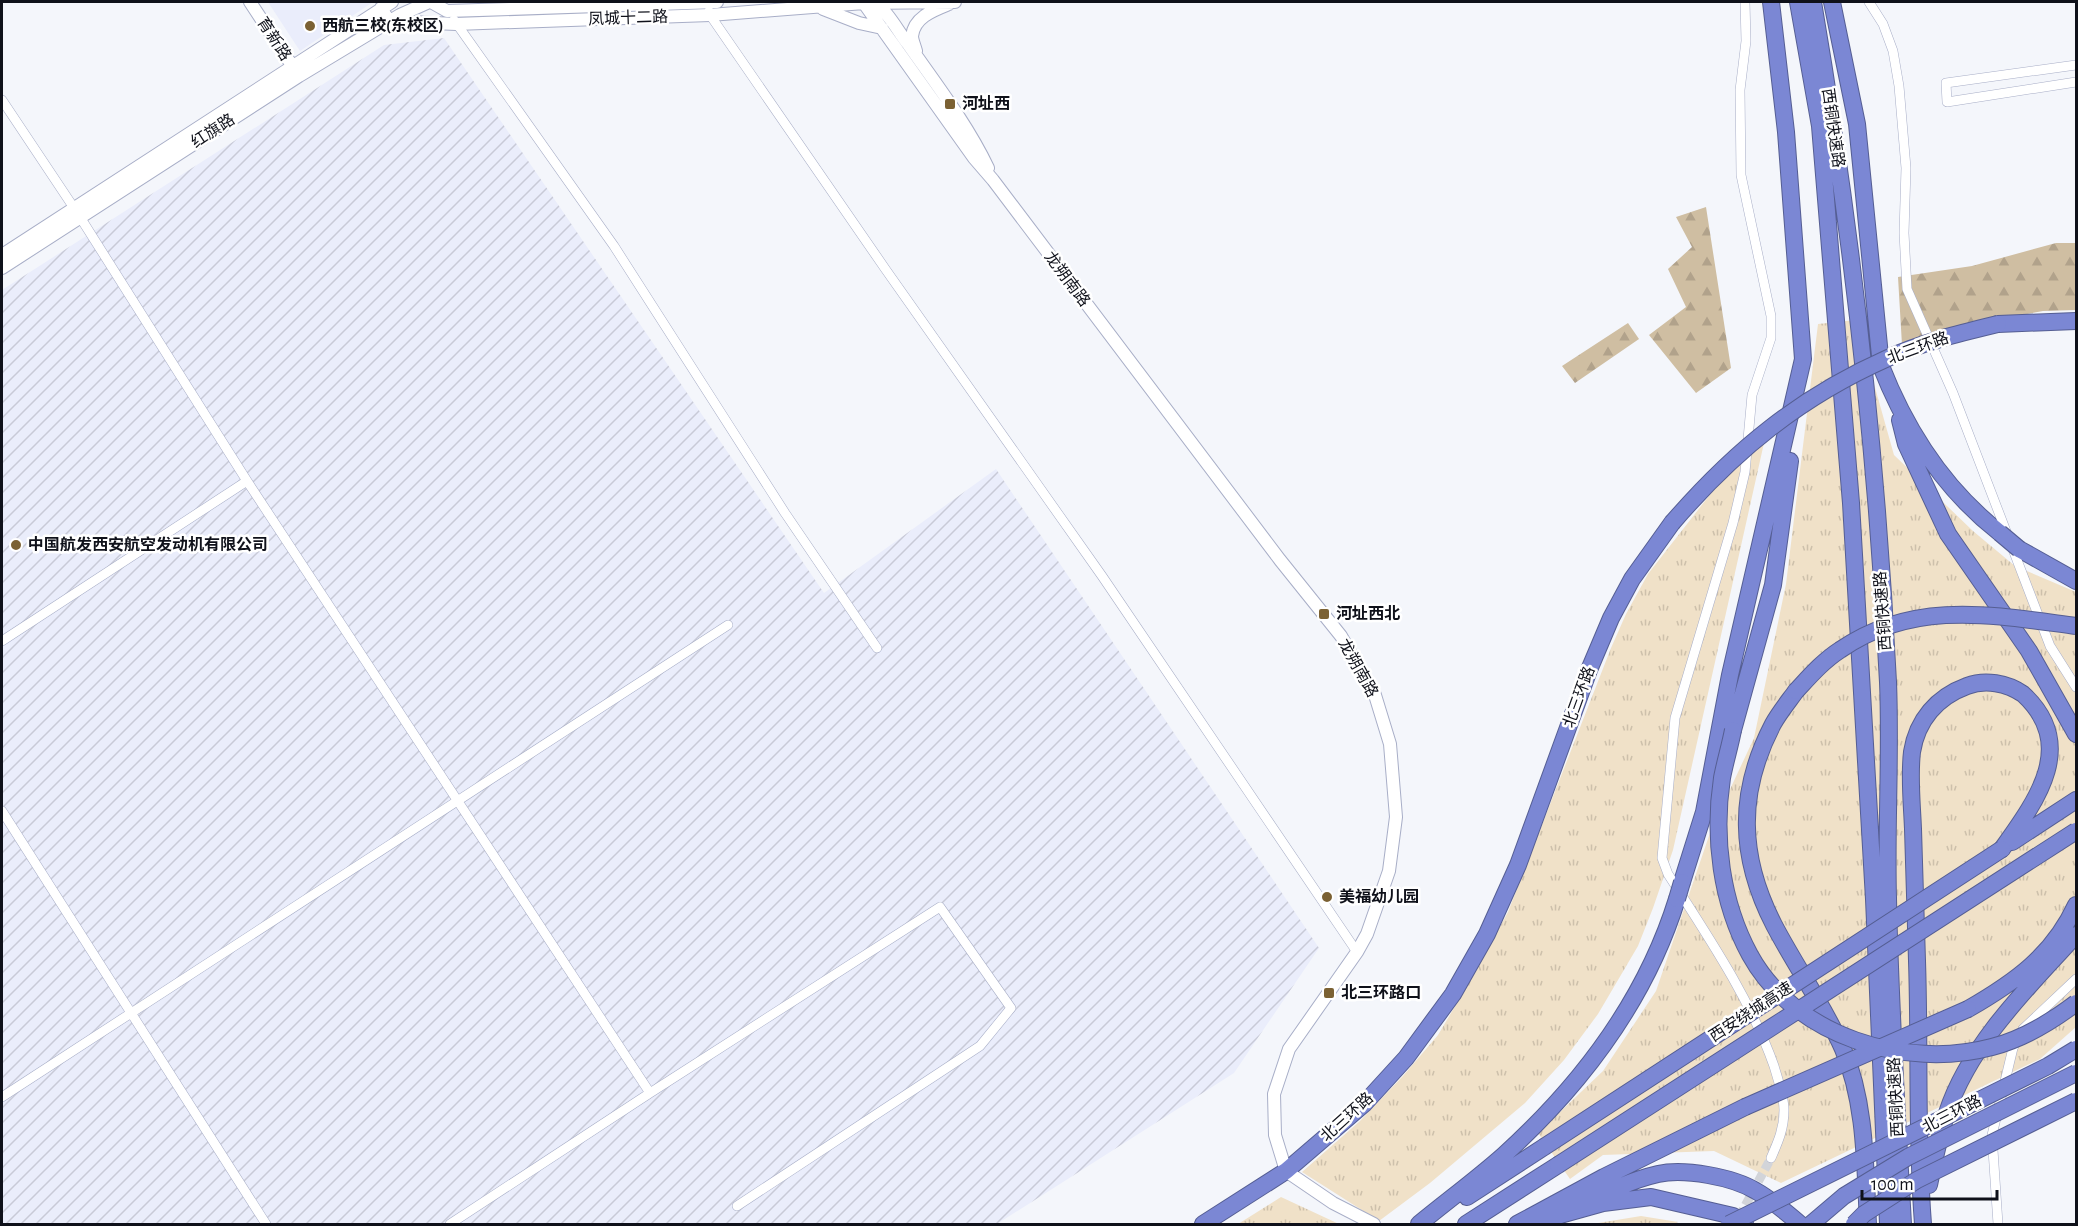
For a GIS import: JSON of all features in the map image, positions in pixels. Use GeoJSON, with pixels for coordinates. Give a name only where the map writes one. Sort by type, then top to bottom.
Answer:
{"type":"FeatureCollection","features":[{"type":"Feature","properties":{"kind":"highway"},"geometry":{"type":"LineString","coordinates":[[1771,2],[1786,132],[1803,359],[1773,585],[1722,778],[1718,826],[1723,879],[1735,918],[1750,954],[1768,982],[1796,1007],[1823,1025],[1860,1042],[1892,1050],[1947,1054],[1992,1047],[2041,1027],[2076,1003]]}},
{"type":"Feature","properties":{"kind":"highway","name":"西铜快速路"},"geometry":{"type":"LineString","coordinates":[[1798,2],[1820,126],[1851,503],[1874,899],[1888,1224]]}},
{"type":"Feature","properties":{"kind":"highway","name":"西铜快速路"},"geometry":{"type":"LineString","coordinates":[[1813,2],[1834,126],[1862,352],[1876,498],[1888,685],[1888,896],[1903,1224]]}},
{"type":"Feature","properties":{"kind":"highway"},"geometry":{"type":"LineString","coordinates":[[1832,2],[1857,124],[1881,366],[1895,401],[1906,444],[1948,534],[2029,651],[2076,734]]}},
{"type":"Feature","properties":{"kind":"highway","name":"北三环路"},"geometry":{"type":"LineString","coordinates":[[1203,1224],[1286,1171],[1365,1104],[1406,1058],[1453,994],[1487,934],[1518,865],[1589,670],[1611,618],[1632,579],[1672,523],[1703,487],[1738,453],[1779,420],[1831,386],[1890,357],[1947,337],[1998,324],[2076,321]]}},
{"type":"Feature","properties":{"kind":"highway"},"geometry":{"type":"LineString","coordinates":[[1419,1224],[1503,1156],[1542,1119],[1592,1060],[1622,1018],[1646,976],[1671,918],[1704,812],[1730,675],[1803,359]]}},
{"type":"Feature","properties":{"kind":"highway"},"geometry":{"type":"LineString","coordinates":[[1895,401],[1920,445],[1952,487],[1988,524],[2019,549],[2076,580]]}},
{"type":"Feature","properties":{"kind":"highway"},"geometry":{"type":"LineString","coordinates":[[1868,1224],[1862,1128],[1856,1091],[1843,1050],[1773,923],[1757,886],[1747,846],[1746,807],[1755,767],[1773,724],[1796,690],[1839,651],[1881,628],[1931,616],[1967,614],[1988,614],[2076,626]]}},
{"type":"Feature","properties":{"kind":"highway"},"geometry":{"type":"LineString","coordinates":[[1922,1221],[1912,751],[1922,723],[1933,705],[1952,692],[1972,684],[1994,683],[2014,688],[2031,700],[2045,715],[2056,749],[2053,768],[2045,787],[2002,849]]}},
{"type":"Feature","properties":{"kind":"highway","name":"西安绕城高速"},"geometry":{"type":"LineString","coordinates":[[1425,1224],[2076,800]]}},
{"type":"Feature","properties":{"kind":"highway","name":"西安绕城高速"},"geometry":{"type":"LineString","coordinates":[[1467,1224],[2076,831]]}},
{"type":"Feature","properties":{"kind":"highway"},"geometry":{"type":"LineString","coordinates":[[1517,1224],[1604,1177],[1745,1107],[1968,1009],[2000,991],[2046,952],[2066,927],[2076,905]]}},
{"type":"Feature","properties":{"kind":"highway"},"geometry":{"type":"LineString","coordinates":[[1922,1221],[1947,1112],[1962,1079],[1987,1038],[2018,998],[2076,935]]}},
{"type":"Feature","properties":{"kind":"highway","name":"北三环路"},"geometry":{"type":"LineString","coordinates":[[1730,1224],[2048,1066],[2076,1049]]}},
{"type":"Feature","properties":{"kind":"highway"},"geometry":{"type":"LineString","coordinates":[[1811,1224],[1844,1196],[1908,1158],[2076,1073]]}},
{"type":"Feature","properties":{"kind":"highway"},"geometry":{"type":"LineString","coordinates":[[1854,1224],[1864,1214],[1917,1180],[2076,1101]]}},
{"type":"Feature","properties":{"kind":"highway"},"geometry":{"type":"LineString","coordinates":[[1542,1224],[1621,1186],[1659,1173],[1692,1172],[1728,1180],[1754,1189],[1800,1224]]}},
{"type":"Feature","properties":{"kind":"highway"},"geometry":{"type":"LineString","coordinates":[[1560,1215],[1603,1203],[1651,1197],[1732,1216],[1745,1224]]}},
{"type":"Feature","properties":{"kind":"street","name":"育新路"},"geometry":{"type":"LineString","coordinates":[[250,2],[296,71]]}},
{"type":"Feature","properties":{"kind":"street","name":"红旗路"},"geometry":{"type":"LineString","coordinates":[[296,71],[389,21],[430,2]]}},
{"type":"Feature","properties":{"kind":"street"},"geometry":{"type":"LineString","coordinates":[[430,2],[447,11],[614,246],[785,513],[878,648]]}},
{"type":"Feature","properties":{"kind":"street"},"geometry":{"type":"LineString","coordinates":[[707,2],[710,15],[1102,576],[1357,952]]}},
{"type":"Feature","properties":{"kind":"street","name":"凤城十二路"},"geometry":{"type":"LineString","coordinates":[[447,11],[717,2]]}},
{"type":"Feature","properties":{"kind":"street","name":"凤城十二路"},"geometry":{"type":"LineString","coordinates":[[389,21],[456,24],[710,15],[869,2],[955,2]]}},
{"type":"Feature","properties":{"kind":"street","name":"龙朔南路"},"geometry":{"type":"LineString","coordinates":[[869,2],[882,28],[974,158],[1280,560],[1341,636],[1375,694],[1390,744],[1396,817],[1389,871],[1367,934],[1357,952],[1289,1049],[1274,1094],[1275,1135],[1286,1171]]}},
{"type":"Feature","properties":{"kind":"street","name":"龙朔南路"},"geometry":{"type":"LineString","coordinates":[[869,2],[917,58],[978,146],[993,180]]}},
{"type":"Feature","properties":{"kind":"street"},"geometry":{"type":"LineString","coordinates":[[917,58],[912,36],[918,22],[925,15],[955,2]]}},
{"type":"Feature","properties":{"kind":"street"},"geometry":{"type":"LineString","coordinates":[[1745,2],[1746,40],[1740,90],[1741,175],[1771,316],[1770,339],[1752,395],[1745,472],[1736,513],[1675,718],[1662,858],[1668,874],[1734,981],[1765,1040],[1784,1108],[1783,1132],[1771,1158]]}},
{"type":"Feature","properties":{"kind":"street"},"geometry":{"type":"LineString","coordinates":[[1869,2],[1883,24],[1893,51],[1899,86],[1906,168],[1904,233],[1907,289],[1953,393],[2050,646],[2076,687]]}},
{"type":"Feature","properties":{"kind":"street","name":"红旗路"},"geometry":{"type":"LineString","coordinates":[[2,268],[77,213],[296,71],[386,5]]}},
{"type":"Feature","properties":{"kind":"street"},"geometry":{"type":"LineString","coordinates":[[386,5],[389,21]]}},
{"type":"Feature","properties":{"kind":"street"},"geometry":{"type":"LineString","coordinates":[[819,7],[859,23],[882,28]]}},
{"type":"Feature","properties":{"kind":"street"},"geometry":{"type":"LineString","coordinates":[[2076,65],[1946,83],[1947,102],[2076,82]]}},
{"type":"Feature","properties":{"kind":"street"},"geometry":{"type":"LineString","coordinates":[[2,100],[248,481],[650,1093]]}},
{"type":"Feature","properties":{"kind":"street","name":"红旗路"},"geometry":{"type":"LineString","coordinates":[[2,255],[77,213]]}},
{"type":"Feature","properties":{"kind":"street"},"geometry":{"type":"LineString","coordinates":[[2,641],[248,481]]}},
{"type":"Feature","properties":{"kind":"street"},"geometry":{"type":"LineString","coordinates":[[2,1097],[728,625]]}},
{"type":"Feature","properties":{"kind":"street"},"geometry":{"type":"LineString","coordinates":[[2,811],[266,1224]]}},
{"type":"Feature","properties":{"kind":"street"},"geometry":{"type":"LineString","coordinates":[[450,1224],[940,907],[1011,1008],[980,1046],[737,1206]]}},
{"type":"Feature","properties":{"kind":"street"},"geometry":{"type":"LineString","coordinates":[[1998,1224],[1992,1135],[2013,1048],[2023,1029],[2076,979]]}},
{"type":"Feature","properties":{"kind":"street"},"geometry":{"type":"LineString","coordinates":[[1286,1171],[1333,1203],[1374,1224]]}},
{"type":"Feature","properties":{"kind":"shaded area","name":"西航三校(东校区)"},"geometry":{"type":"Polygon","coordinates":[[[268,2],[373,2],[300,51],[268,2]]]}},
{"type":"Feature","properties":{"kind":"shaded area"},"geometry":{"type":"Polygon","coordinates":[[[444,38],[824,593],[996,469],[1319,948],[1234,1073],[997,1224],[2,1224],[2,290],[384,45],[444,38]]]}},
{"type":"Feature","properties":{"kind":"green space"},"geometry":{"type":"Polygon","coordinates":[[[1706,207],[1731,368],[1696,393],[1649,335],[1686,307],[1668,269],[1692,247],[1676,217],[1706,207]]]}},
{"type":"Feature","properties":{"kind":"green space"},"geometry":{"type":"Polygon","coordinates":[[[2056,243],[2076,243],[2076,310],[2043,311],[1962,326],[1902,345],[1898,277],[1972,266],[2056,243]]]}},
{"type":"Feature","properties":{"kind":"green space"},"geometry":{"type":"Polygon","coordinates":[[[1856,320],[1894,455],[1973,531],[2015,566],[2076,592],[2076,1027],[2040,1059],[1781,1183],[1714,1151],[1603,1155],[1570,1179],[1538,1133],[1603,1071],[1656,991],[1711,830],[1754,738],[1786,584],[1818,324],[1856,320]]]}},
{"type":"Feature","properties":{"kind":"green space"},"geometry":{"type":"Polygon","coordinates":[[[1628,323],[1639,339],[1575,383],[1562,366],[1628,323]]]}},
{"type":"Feature","properties":{"kind":"green space"},"geometry":{"type":"Polygon","coordinates":[[[1764,443],[1673,850],[1638,946],[1598,1014],[1564,1060],[1525,1103],[1430,1183],[1379,1221],[1302,1172],[1360,1121],[1438,1035],[1508,912],[1611,648],[1648,574],[1712,492],[1733,469],[1764,443]]]}},
{"type":"Feature","properties":{"kind":"green space"},"geometry":{"type":"Polygon","coordinates":[[[1281,1197],[1339,1224],[1238,1224],[1281,1197]]]}},
{"type":"Feature","properties":{"kind":"green space"},"geometry":{"type":"Polygon","coordinates":[[[1641,1216],[1678,1222],[1674,1224],[1592,1224],[1641,1216]]]}},
{"type":"Feature","properties":{"kind":"tunnel"},"geometry":{"type":"LineString","coordinates":[[1739,1217],[1771,1158]]}},
{"type":"Feature","properties":{"kind":"place","name":"西航三校(东校区)"},"geometry":{"type":"Point","coordinates":[310,26]}},
{"type":"Feature","properties":{"kind":"place","name":"河址西"},"geometry":{"type":"Point","coordinates":[950,104]}},
{"type":"Feature","properties":{"kind":"place","name":"中国航发西安航空发动机有限公司"},"geometry":{"type":"Point","coordinates":[16,545]}},
{"type":"Feature","properties":{"kind":"place","name":"河址西北"},"geometry":{"type":"Point","coordinates":[1324,614]}},
{"type":"Feature","properties":{"kind":"place","name":"美福幼儿园"},"geometry":{"type":"Point","coordinates":[1327,897]}},
{"type":"Feature","properties":{"kind":"place","name":"北三环路口"},"geometry":{"type":"Point","coordinates":[1329,993]}}]}
